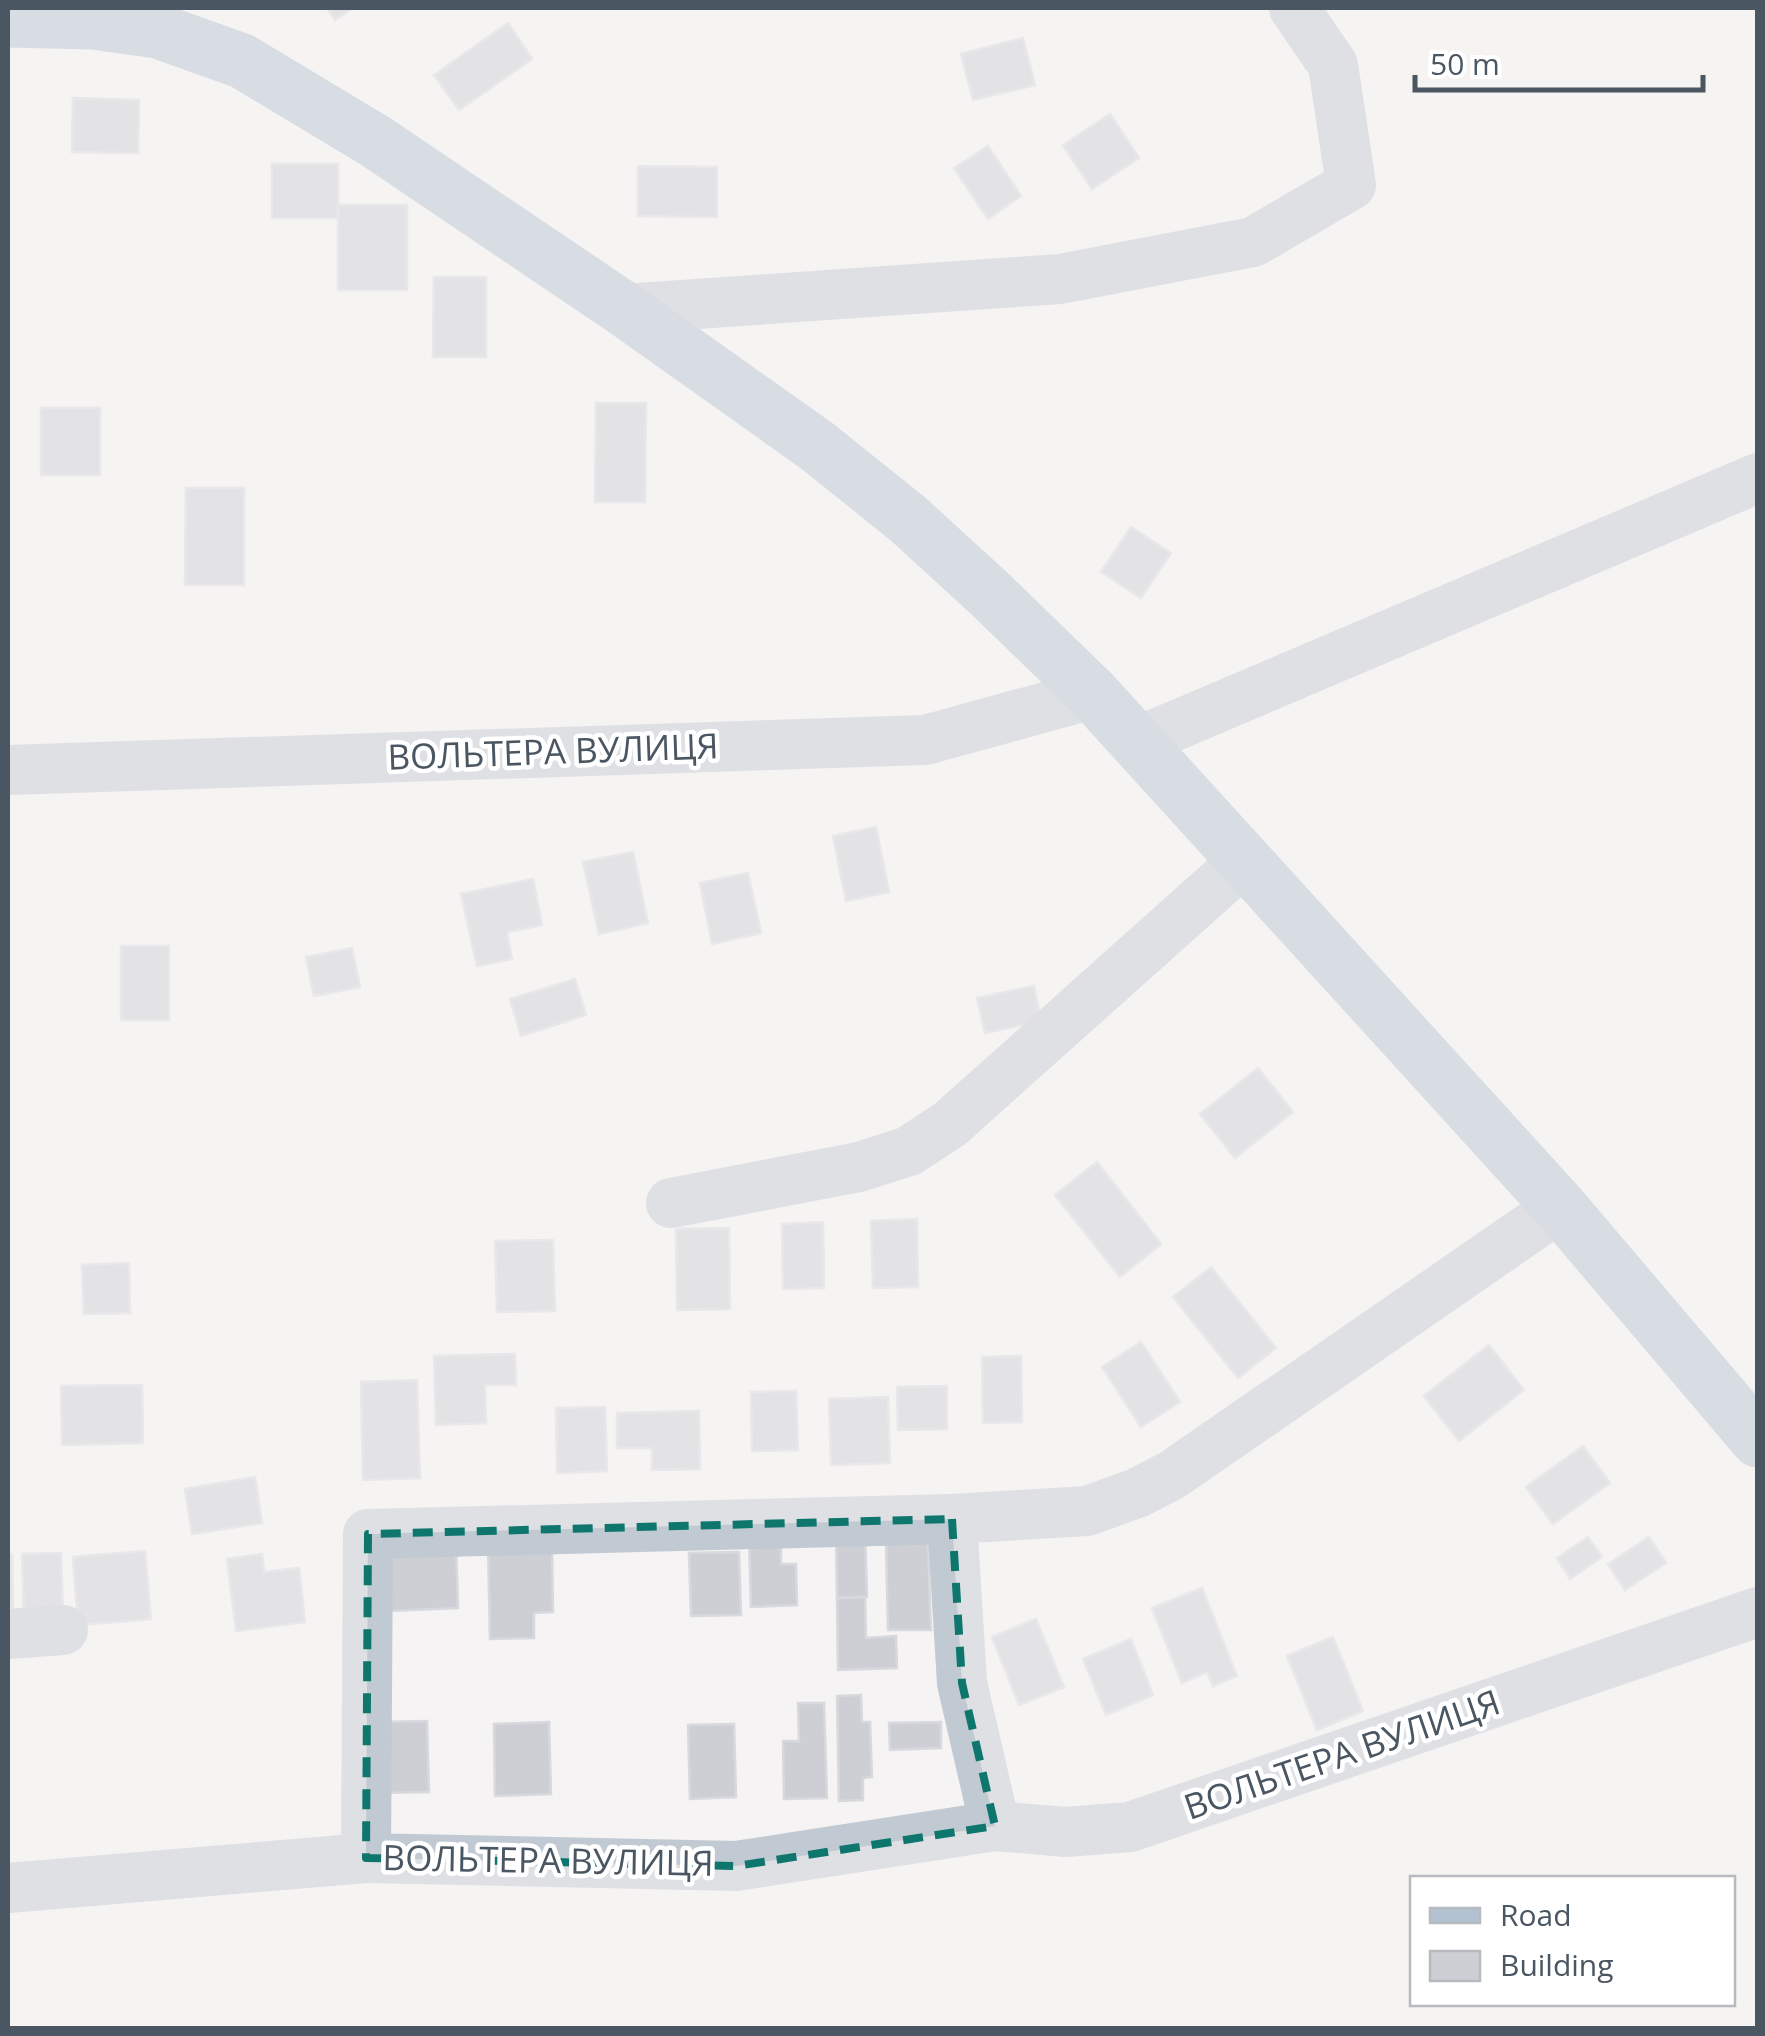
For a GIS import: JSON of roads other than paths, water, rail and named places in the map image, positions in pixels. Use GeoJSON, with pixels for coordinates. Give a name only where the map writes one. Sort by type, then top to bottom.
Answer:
{"type":"FeatureCollection","features":[{"type":"Feature","properties":{"kind":"main road"},"geometry":{"type":"LineString","coordinates":[[8,20],[93,22],[158,31],[242,61],[375,141],[624,309],[817,446],[908,519],[1093,694],[1560,1207],[1758,1440]]}},
{"type":"Feature","properties":{"kind":"street"},"geometry":{"type":"LineString","coordinates":[[166,8],[242,61]]}},
{"type":"Feature","properties":{"kind":"street"},"geometry":{"type":"LineString","coordinates":[[624,309],[1060,280],[1253,242],[1350,185],[1334,65],[1294,8]]}},
{"type":"Feature","properties":{"kind":"street"},"geometry":{"type":"LineString","coordinates":[[1137,742],[1758,478]]}},
{"type":"Feature","properties":{"kind":"street","name":"ВОЛЬТЕРА ВУЛИЦЯ"},"geometry":{"type":"LineString","coordinates":[[8,770],[925,740],[1093,694]]}},
{"type":"Feature","properties":{"kind":"street"},"geometry":{"type":"LineString","coordinates":[[670,1203],[859,1167],[908,1151],[950,1124],[1244,861]]}},
{"type":"Feature","properties":{"kind":"street","name":"ВОЛЬТЕРА ВУЛИЦЯ"},"geometry":{"type":"LineString","coordinates":[[1560,1207],[1188,1464],[1154,1484],[1087,1511],[952,1519],[368,1534],[366,1858],[736,1866],[995,1826],[1066,1832],[1130,1827],[1758,1612]]}},
{"type":"Feature","properties":{"kind":"street"},"geometry":{"type":"LineString","coordinates":[[952,1519],[962,1684],[995,1826]]}},
{"type":"Feature","properties":{"kind":"street"},"geometry":{"type":"LineString","coordinates":[[8,1634],[63,1630]]}},
{"type":"Feature","properties":{"kind":"street"},"geometry":{"type":"LineString","coordinates":[[8,1888],[366,1858]]}}]}
